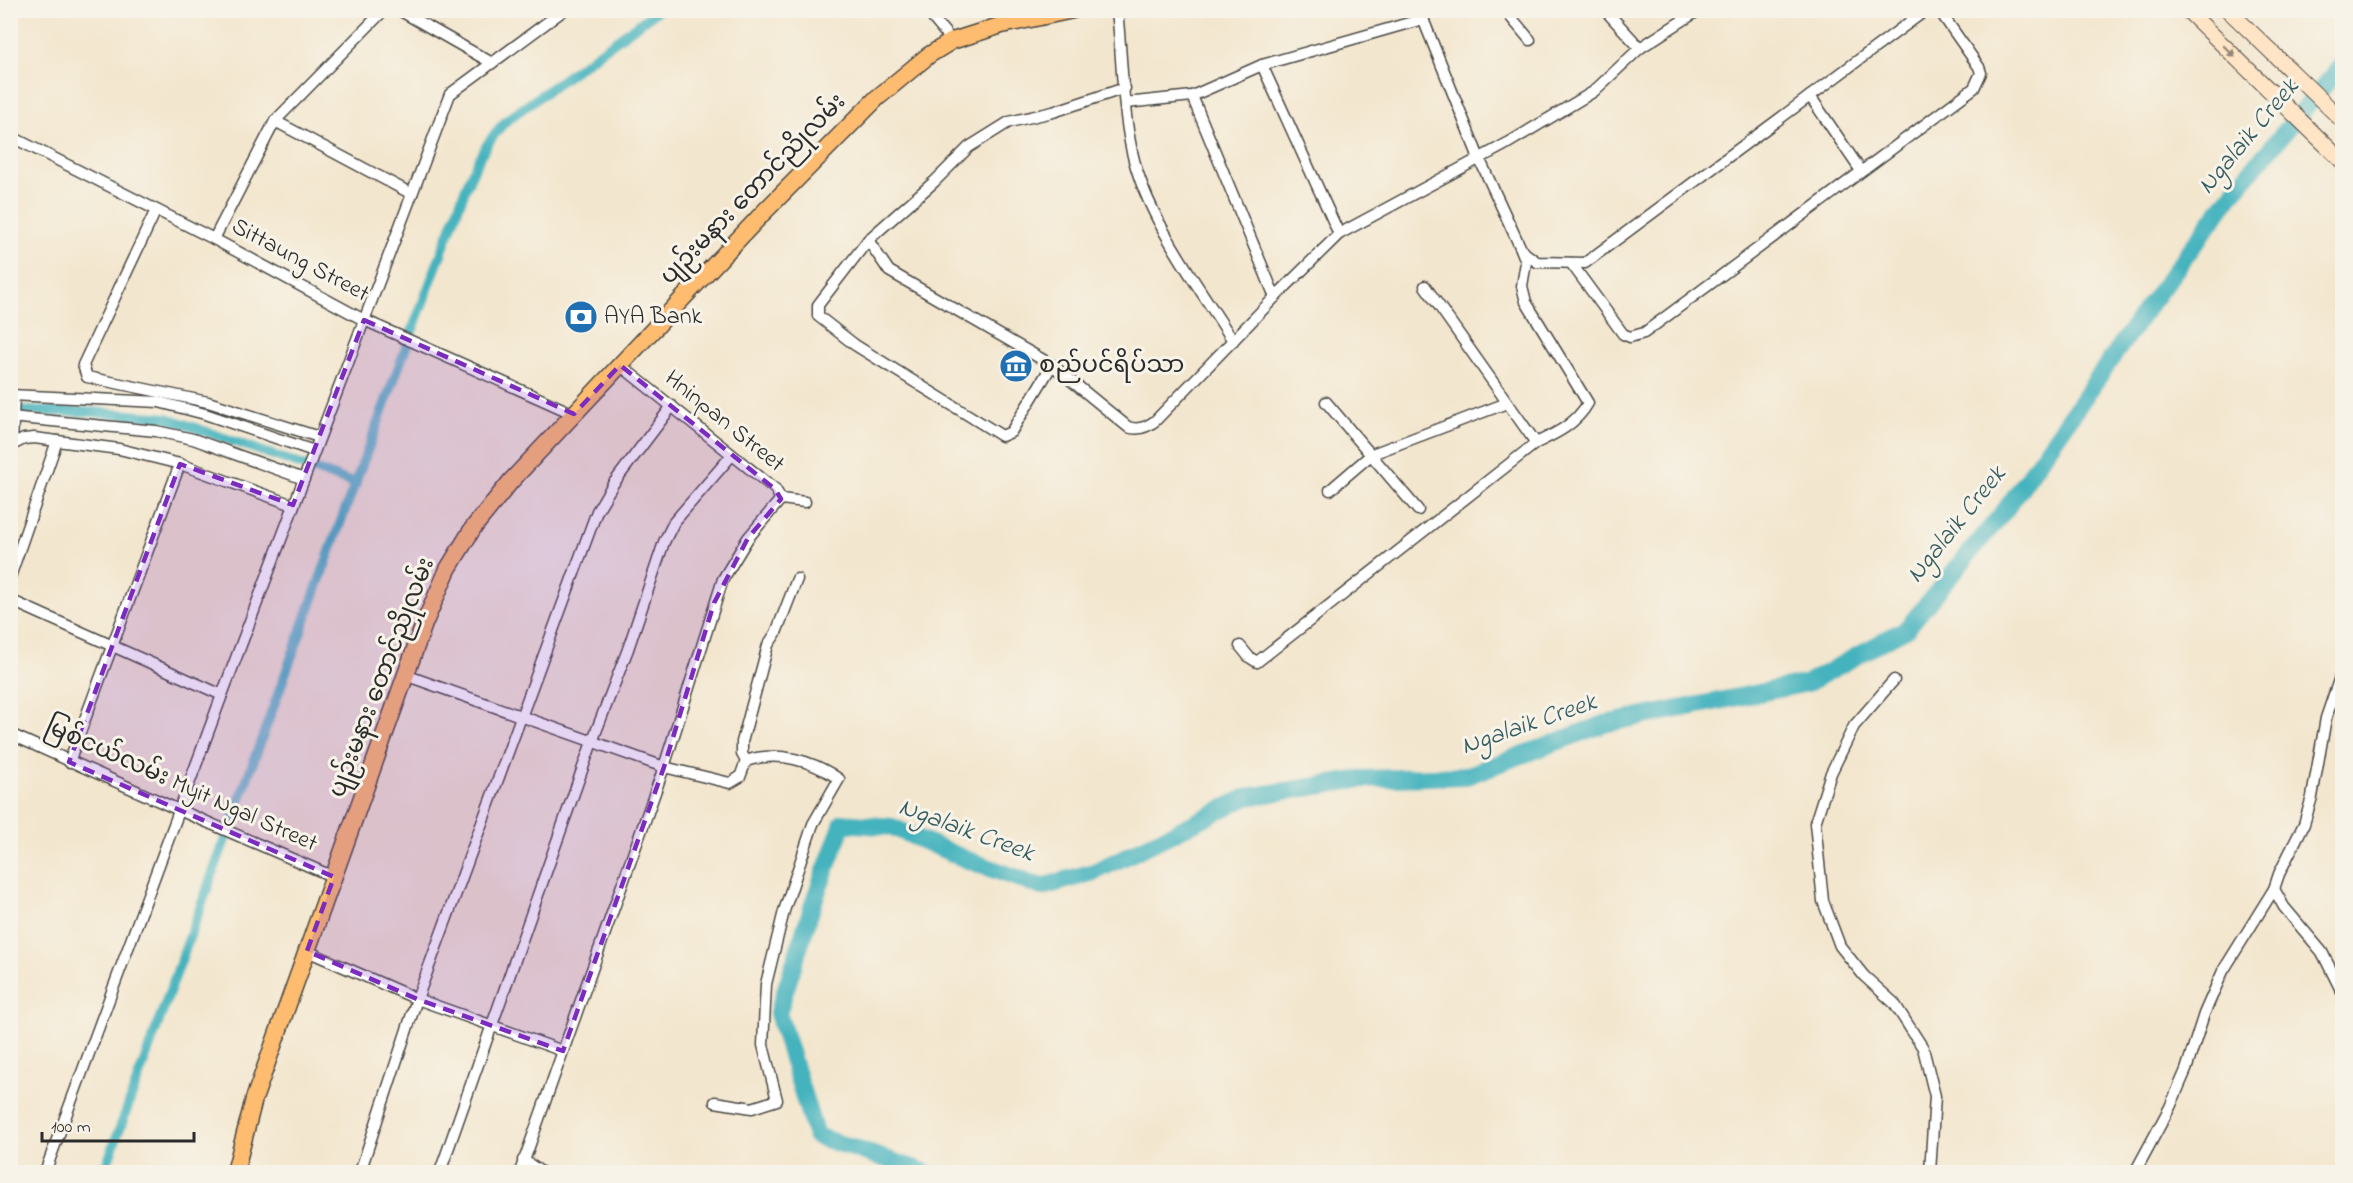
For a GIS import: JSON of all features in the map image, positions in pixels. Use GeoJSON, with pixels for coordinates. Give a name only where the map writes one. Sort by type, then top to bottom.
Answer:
{"type":"FeatureCollection","features":[{"type":"Feature","properties":{"kind":"main road","name":"ပျဉ်းမနား တောင်ညိုလမ်း"},"geometry":{"type":"LineString","coordinates":[[235,1173],[254,1098],[405,675],[448,569],[473,528],[511,481],[763,213],[877,98],[929,56],[952,41],[1002,25],[1073,10]]}},
{"type":"Feature","properties":{"kind":"main road"},"geometry":{"type":"LineString","coordinates":[[2187,10],[2343,161]]}},
{"type":"Feature","properties":{"kind":"main road"},"geometry":{"type":"LineString","coordinates":[[2228,10],[2343,120]]}},
{"type":"Feature","properties":{"kind":"street"},"geometry":{"type":"LineString","coordinates":[[214,239],[275,121],[384,10]]}},
{"type":"Feature","properties":{"kind":"street"},"geometry":{"type":"LineString","coordinates":[[399,10],[492,63]]}},
{"type":"Feature","properties":{"kind":"street"},"geometry":{"type":"LineString","coordinates":[[45,1173],[293,505],[450,94],[564,10]]}},
{"type":"Feature","properties":{"kind":"street"},"geometry":{"type":"LineString","coordinates":[[926,10],[952,41]]}},
{"type":"Feature","properties":{"kind":"street"},"geometry":{"type":"LineString","coordinates":[[1117,10],[1132,152],[1146,195],[1176,250],[1233,341]]}},
{"type":"Feature","properties":{"kind":"street"},"geometry":{"type":"LineString","coordinates":[[1505,10],[1530,40]]}},
{"type":"Feature","properties":{"kind":"street"},"geometry":{"type":"LineString","coordinates":[[1605,10],[1640,48]]}},
{"type":"Feature","properties":{"kind":"street"},"geometry":{"type":"LineString","coordinates":[[868,240],[889,271],[1052,365],[1134,429],[1148,426],[1340,234],[1508,143],[1593,92],[1640,48],[1699,10]]}},
{"type":"Feature","properties":{"kind":"street"},"geometry":{"type":"LineString","coordinates":[[1522,251],[1537,262],[1585,262],[1926,10]]}},
{"type":"Feature","properties":{"kind":"street"},"geometry":{"type":"LineString","coordinates":[[1571,263],[1623,334],[1637,336],[1644,333],[1974,88],[1980,79],[1979,67],[1939,10]]}},
{"type":"Feature","properties":{"kind":"street"},"geometry":{"type":"LineString","coordinates":[[1126,103],[1192,96],[1262,65],[1426,15],[1479,158],[1526,262],[1522,286],[1526,302],[1588,403],[1582,414],[1563,430],[1536,443],[1257,662],[1249,657],[1240,646]]}},
{"type":"Feature","properties":{"kind":"street"},"geometry":{"type":"LineString","coordinates":[[1262,65],[1340,234]]}},
{"type":"Feature","properties":{"kind":"street"},"geometry":{"type":"LineString","coordinates":[[1052,365],[1010,435],[1002,436],[855,345],[818,316],[817,309],[819,302],[868,240],[934,182],[969,147],[1009,122],[1053,112],[1125,88]]}},
{"type":"Feature","properties":{"kind":"street"},"geometry":{"type":"LineString","coordinates":[[1192,96],[1275,297]]}},
{"type":"Feature","properties":{"kind":"street"},"geometry":{"type":"LineString","coordinates":[[1810,96],[1861,171]]}},
{"type":"Feature","properties":{"kind":"street"},"geometry":{"type":"LineString","coordinates":[[275,121],[412,194]]}},
{"type":"Feature","properties":{"kind":"street","name":"Sittaung Street"},"geometry":{"type":"LineString","coordinates":[[10,136],[214,239],[364,320],[574,414]]}},
{"type":"Feature","properties":{"kind":"street"},"geometry":{"type":"LineString","coordinates":[[156,210],[83,365],[87,377],[208,402],[320,438]]}},
{"type":"Feature","properties":{"kind":"street"},"geometry":{"type":"LineString","coordinates":[[1425,286],[1536,443]]}},
{"type":"Feature","properties":{"kind":"street","name":"Hninpan Street"},"geometry":{"type":"LineString","coordinates":[[620,365],[775,489],[781,499],[805,502]]}},
{"type":"Feature","properties":{"kind":"street"},"geometry":{"type":"LineString","coordinates":[[293,505],[180,464],[119,449],[34,438],[24,439],[11,446],[12,395],[159,402],[205,414],[313,455]]}},
{"type":"Feature","properties":{"kind":"street"},"geometry":{"type":"LineString","coordinates":[[1326,402],[1418,510]]}},
{"type":"Feature","properties":{"kind":"street"},"geometry":{"type":"LineString","coordinates":[[1330,490],[1371,454],[1507,403]]}},
{"type":"Feature","properties":{"kind":"street"},"geometry":{"type":"LineString","coordinates":[[360,1173],[417,999],[597,511],[613,484],[672,406]]}},
{"type":"Feature","properties":{"kind":"street"},"geometry":{"type":"LineString","coordinates":[[11,417],[156,430],[193,439],[305,476]]}},
{"type":"Feature","properties":{"kind":"street"},"geometry":{"type":"LineString","coordinates":[[10,577],[57,441]]}},
{"type":"Feature","properties":{"kind":"street"},"geometry":{"type":"LineString","coordinates":[[440,1173],[592,742],[628,649],[664,542],[674,522],[732,455]]}},
{"type":"Feature","properties":{"kind":"street"},"geometry":{"type":"LineString","coordinates":[[69,762],[180,464]]}},
{"type":"Feature","properties":{"kind":"street"},"geometry":{"type":"LineString","coordinates":[[520,1173],[664,767],[723,579],[748,538],[781,499]]}},
{"type":"Feature","properties":{"kind":"street"},"geometry":{"type":"LineString","coordinates":[[746,761],[742,754],[742,742],[768,645],[776,633],[797,579]]}},
{"type":"Feature","properties":{"kind":"street"},"geometry":{"type":"LineString","coordinates":[[10,600],[222,695]]}},
{"type":"Feature","properties":{"kind":"street"},"geometry":{"type":"LineString","coordinates":[[2135,1173],[2170,1107],[2186,1070],[2204,1014],[2223,971],[2274,889],[2307,815],[2326,718],[2343,671]]}},
{"type":"Feature","properties":{"kind":"street"},"geometry":{"type":"LineString","coordinates":[[405,675],[664,767],[730,783],[740,777],[746,761],[760,756],[792,758],[822,767],[839,779],[813,824],[784,911],[766,984],[763,1045],[777,1100],[752,1108],[715,1102]]}},
{"type":"Feature","properties":{"kind":"street"},"geometry":{"type":"LineString","coordinates":[[1894,680],[1854,726],[1831,773],[1815,823],[1823,901],[1840,946],[1864,976],[1894,1002],[1923,1047],[1935,1096],[1930,1173]]}},
{"type":"Feature","properties":{"kind":"street","name":"မြစ်ငယ်လမ်း Myit Ngal Street"},"geometry":{"type":"LineString","coordinates":[[10,734],[334,877]]}},
{"type":"Feature","properties":{"kind":"street"},"geometry":{"type":"LineString","coordinates":[[2274,889],[2284,907],[2322,952],[2343,992]]}},
{"type":"Feature","properties":{"kind":"street"},"geometry":{"type":"LineString","coordinates":[[307,951],[417,999],[563,1051]]}},
{"type":"Feature","properties":{"kind":"street"},"geometry":{"type":"LineString","coordinates":[[523,1160],[540,1173]]}},
{"type":"Feature","properties":{"kind":"highlighted area"},"geometry":{"type":"Polygon","coordinates":[[[364,320],[574,414],[620,365],[775,489],[781,499],[748,538],[714,603],[664,767],[563,1051],[417,999],[307,951],[334,877],[69,762],[180,464],[293,505],[364,320]]]}},
{"type":"Feature","properties":{"kind":"waterway"},"geometry":{"type":"LineString","coordinates":[[104,1172],[341,521],[465,190],[478,162],[487,144],[507,120],[658,10]]}},
{"type":"Feature","properties":{"kind":"waterway","name":"Ngalaik Creek"},"geometry":{"type":"LineString","coordinates":[[925,1172],[816,1136],[778,1013],[815,898],[843,823],[892,827],[965,859],[1042,887],[1094,872],[1247,797],[1362,779],[1466,776],[1604,724],[1808,683],[1907,628],[2006,509],[2139,319],[2234,191],[2342,65]]}},
{"type":"Feature","properties":{"kind":"waterway"},"geometry":{"type":"LineString","coordinates":[[21,411],[93,412],[167,418],[356,484]]}},
{"type":"Feature","properties":{"kind":"place","name":"AYA Bank"},"geometry":{"type":"Point","coordinates":[581,317]}},
{"type":"Feature","properties":{"kind":"place","name":"စည်ပင်ရိပ်သာ"},"geometry":{"type":"Point","coordinates":[1016,366]}}]}
